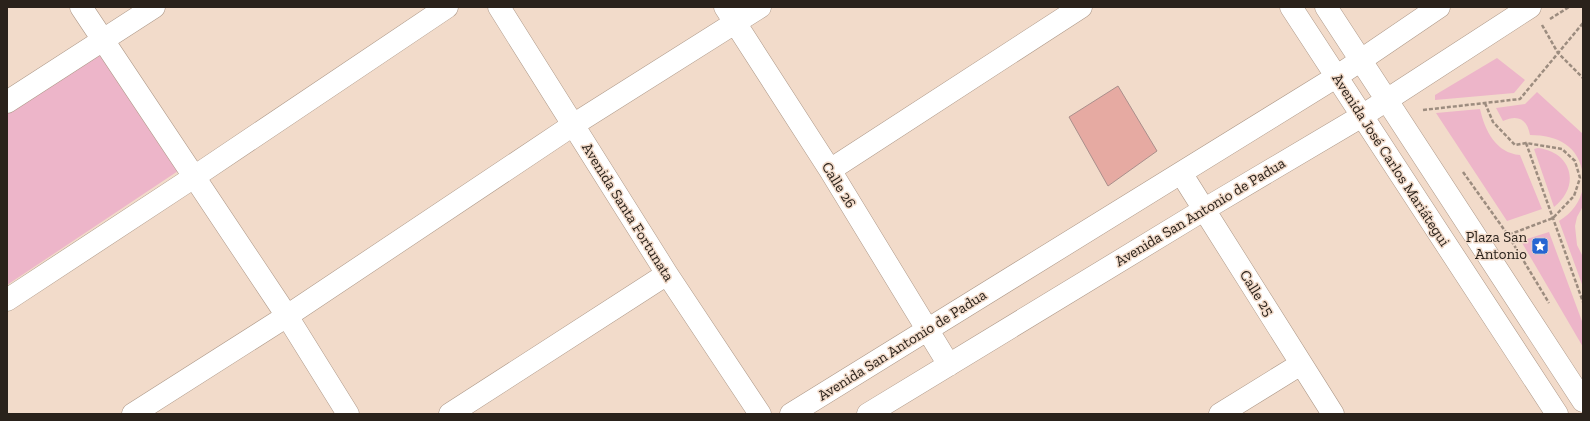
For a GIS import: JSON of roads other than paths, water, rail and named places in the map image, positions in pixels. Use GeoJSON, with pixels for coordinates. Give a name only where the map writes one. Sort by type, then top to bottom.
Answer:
{"type":"FeatureCollection","features":[{"type":"Feature","properties":{"kind":"street"},"geometry":{"type":"LineString","coordinates":[[81,7],[287,316],[348,414]]}},
{"type":"Feature","properties":{"kind":"street"},"geometry":{"type":"LineString","coordinates":[[7,102],[154,7]]}},
{"type":"Feature","properties":{"kind":"street"},"geometry":{"type":"LineString","coordinates":[[7,300],[194,177],[446,7]]}},
{"type":"Feature","properties":{"kind":"street","name":"Avenida Santa Fortunata"},"geometry":{"type":"LineString","coordinates":[[499,7],[667,274],[760,414]]}},
{"type":"Feature","properties":{"kind":"street"},"geometry":{"type":"LineString","coordinates":[[146,411],[573,125],[730,15],[760,7]]}},
{"type":"Feature","properties":{"kind":"street"},"geometry":{"type":"LineString","coordinates":[[830,170],[1080,7]]}},
{"type":"Feature","properties":{"kind":"street","name":"Avenida José Carlos Mariátegui"},"geometry":{"type":"LineString","coordinates":[[1290,7],[1557,414]]}},
{"type":"Feature","properties":{"kind":"street","name":"Avenida José Carlos Mariátegui"},"geometry":{"type":"LineString","coordinates":[[1326,7],[1583,401]]}},
{"type":"Feature","properties":{"kind":"street","name":"Avenida San Antonio de Padua"},"geometry":{"type":"LineString","coordinates":[[791,414],[1336,77],[1439,7]]}},
{"type":"Feature","properties":{"kind":"street","name":"Calle 26"},"geometry":{"type":"LineString","coordinates":[[730,15],[830,170],[929,329],[949,365]]}},
{"type":"Feature","properties":{"kind":"street","name":"Avenida San Antonio de Padua"},"geometry":{"type":"LineString","coordinates":[[868,414],[1205,209],[1362,116],[1386,100],[1535,16]]}},
{"type":"Feature","properties":{"kind":"street","name":"Calle 25"},"geometry":{"type":"LineString","coordinates":[[1181,173],[1333,414]]}},
{"type":"Feature","properties":{"kind":"street"},"geometry":{"type":"LineString","coordinates":[[450,414],[667,274]]}},
{"type":"Feature","properties":{"kind":"street"},"geometry":{"type":"LineString","coordinates":[[1220,414],[1301,364]]}},
{"type":"Feature","properties":{"kind":"place","name":"Plaza San Antonio"},"geometry":{"type":"Point","coordinates":[1540,246]}}]}
